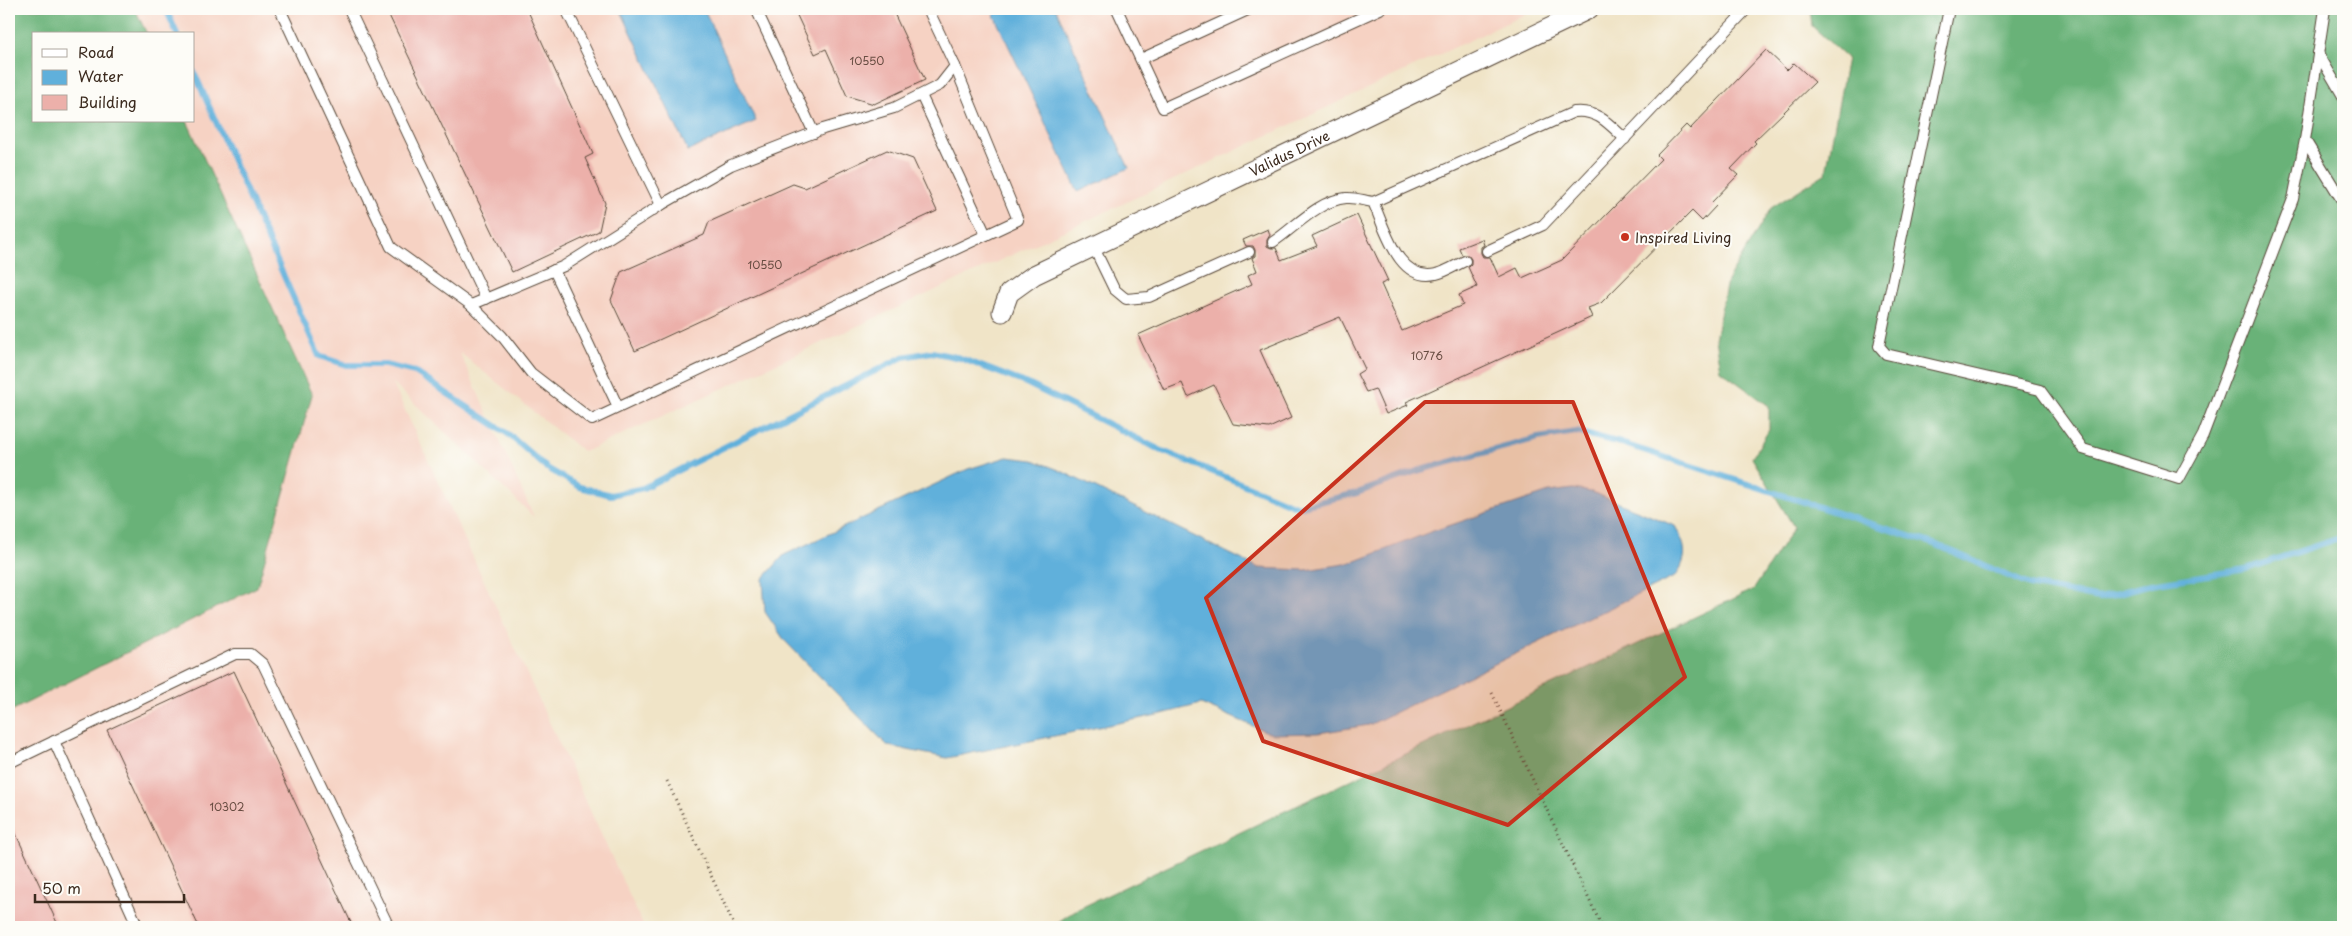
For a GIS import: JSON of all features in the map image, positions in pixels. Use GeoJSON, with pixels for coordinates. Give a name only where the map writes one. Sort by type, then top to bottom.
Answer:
{"type":"FeatureCollection","features":[{"type":"Feature","properties":{"kind":"street","name":"Validus Drive"},"geometry":{"type":"LineString","coordinates":[[1002,312],[1009,293],[1034,275],[1094,248],[1589,9]]}},
{"type":"Feature","properties":{"kind":"lane"},"geometry":{"type":"LineString","coordinates":[[280,9],[391,247],[470,305],[502,336],[531,373],[592,420],[1018,220],[955,66],[928,9]]}},
{"type":"Feature","properties":{"kind":"lane"},"geometry":{"type":"LineString","coordinates":[[349,9],[486,299]]}},
{"type":"Feature","properties":{"kind":"lane"},"geometry":{"type":"LineString","coordinates":[[566,9],[662,205]]}},
{"type":"Feature","properties":{"kind":"lane"},"geometry":{"type":"LineString","coordinates":[[756,9],[814,133]]}},
{"type":"Feature","properties":{"kind":"lane"},"geometry":{"type":"LineString","coordinates":[[1117,9],[1163,108],[1380,9]]}},
{"type":"Feature","properties":{"kind":"lane"},"geometry":{"type":"LineString","coordinates":[[1141,59],[1250,9]]}},
{"type":"Feature","properties":{"kind":"lane"},"geometry":{"type":"LineString","coordinates":[[1487,251],[1543,225],[1747,9]]}},
{"type":"Feature","properties":{"kind":"lane"},"geometry":{"type":"LineString","coordinates":[[1949,9],[1879,346],[1886,354],[2040,390],[2083,449],[2179,479],[2203,435],[2293,199],[2305,140],[2325,9]]}},
{"type":"Feature","properties":{"kind":"lane"},"geometry":{"type":"LineString","coordinates":[[2318,53],[2343,96]]}},
{"type":"Feature","properties":{"kind":"lane"},"geometry":{"type":"LineString","coordinates":[[470,305],[554,270],[731,165],[814,133],[894,108],[940,86],[955,66]]}},
{"type":"Feature","properties":{"kind":"lane"},"geometry":{"type":"LineString","coordinates":[[921,95],[986,235]]}},
{"type":"Feature","properties":{"kind":"lane"},"geometry":{"type":"LineString","coordinates":[[1273,242],[1288,232],[1301,219],[1325,204],[1346,197],[1373,202],[1574,112],[1584,111],[1601,116],[1624,140]]}},
{"type":"Feature","properties":{"kind":"lane"},"geometry":{"type":"LineString","coordinates":[[2305,140],[2343,202]]}},
{"type":"Feature","properties":{"kind":"lane"},"geometry":{"type":"LineString","coordinates":[[1373,202],[1399,259],[1407,268],[1421,273],[1436,274],[1465,261]]}},
{"type":"Feature","properties":{"kind":"lane"},"geometry":{"type":"LineString","coordinates":[[1094,248],[1114,289],[1126,299],[1149,297],[1249,252]]}},
{"type":"Feature","properties":{"kind":"lane"},"geometry":{"type":"LineString","coordinates":[[554,270],[618,407]]}},
{"type":"Feature","properties":{"kind":"lane"},"geometry":{"type":"LineString","coordinates":[[9,763],[235,654],[251,654],[263,664],[389,927]]}},
{"type":"Feature","properties":{"kind":"lane"},"geometry":{"type":"LineString","coordinates":[[54,741],[138,927]]}},
{"type":"Feature","properties":{"kind":"path"},"geometry":{"type":"LineString","coordinates":[[1492,693],[1602,927]]}},
{"type":"Feature","properties":{"kind":"path"},"geometry":{"type":"LineString","coordinates":[[666,781],[735,927]]}},
{"type":"Feature","properties":{"kind":"highlighted area"},"geometry":{"type":"Polygon","coordinates":[[[1425,402],[1573,402],[1685,677],[1508,825],[1263,741],[1206,598],[1425,402]]]}},
{"type":"Feature","properties":{"kind":"shaded area"},"geometry":{"type":"Polygon","coordinates":[[[9,9],[1536,9],[1116,207],[584,452],[460,353],[534,517],[392,382],[644,927],[9,927],[9,9]]]}},
{"type":"Feature","properties":{"kind":"green space"},"geometry":{"type":"Polygon","coordinates":[[[9,9],[135,9],[146,32],[32,32],[32,122],[187,122],[312,395],[257,587],[9,712],[9,9]]]}},
{"type":"Feature","properties":{"kind":"green space"},"geometry":{"type":"Polygon","coordinates":[[[1810,9],[2343,9],[2343,927],[1051,927],[1074,911],[1754,589],[1794,527],[1752,458],[1769,430],[1769,406],[1720,370],[1715,339],[1727,281],[1771,208],[1826,173],[1847,58],[1812,26],[1810,9]]]}},
{"type":"Feature","properties":{"kind":"water"},"geometry":{"type":"Polygon","coordinates":[[[620,9],[704,9],[756,121],[688,151],[620,9]]]}},
{"type":"Feature","properties":{"kind":"water"},"geometry":{"type":"Polygon","coordinates":[[[991,9],[1056,9],[1129,168],[1078,192],[991,9]]]}},
{"type":"Feature","properties":{"kind":"water"},"geometry":{"type":"Polygon","coordinates":[[[1007,457],[1033,460],[1059,470],[1259,568],[1306,570],[1351,563],[1430,532],[1549,492],[1573,489],[1592,492],[1675,526],[1684,546],[1684,556],[1676,576],[1369,725],[1318,733],[1272,734],[1201,704],[1162,714],[947,758],[888,746],[785,641],[765,612],[763,579],[784,555],[968,469],[1007,457]]]}},
{"type":"Feature","properties":{"kind":"building"},"geometry":{"type":"Polygon","coordinates":[[[386,9],[527,9],[593,154],[585,158],[605,203],[599,231],[512,272],[386,9]]]}},
{"type":"Feature","properties":{"kind":"building"},"geometry":{"type":"Polygon","coordinates":[[[794,9],[892,9],[925,80],[874,104],[847,96],[826,49],[815,54],[794,9]]]}},
{"type":"Feature","properties":{"kind":"building","name":"Inspired Living"},"geometry":{"type":"Polygon","coordinates":[[[1766,50],[1787,70],[1794,63],[1815,82],[1754,141],[1756,143],[1731,169],[1738,175],[1712,202],[1716,206],[1702,221],[1692,211],[1601,303],[1588,308],[1592,317],[1406,402],[1408,405],[1386,414],[1375,389],[1366,392],[1357,374],[1365,369],[1340,317],[1260,350],[1291,418],[1269,428],[1233,424],[1214,385],[1188,397],[1182,383],[1164,390],[1138,335],[1252,284],[1248,275],[1257,271],[1252,258],[1255,256],[1255,250],[1253,246],[1246,246],[1243,240],[1268,229],[1270,235],[1267,240],[1267,246],[1276,248],[1281,260],[1317,246],[1312,236],[1357,215],[1388,281],[1381,284],[1402,331],[1463,305],[1459,295],[1477,287],[1468,267],[1471,264],[1471,259],[1468,255],[1462,255],[1459,248],[1482,239],[1484,245],[1481,247],[1481,253],[1483,257],[1490,257],[1499,277],[1517,268],[1522,278],[1562,260],[1661,159],[1657,155],[1686,125],[1690,129],[1766,50]]]}},
{"type":"Feature","properties":{"kind":"building"},"geometry":{"type":"Polygon","coordinates":[[[887,150],[913,159],[937,211],[635,351],[611,300],[621,272],[704,235],[709,222],[793,184],[805,188],[887,150]]]}},
{"type":"Feature","properties":{"kind":"building"},"geometry":{"type":"Polygon","coordinates":[[[234,671],[353,927],[199,927],[107,730],[234,671]]]}},
{"type":"Feature","properties":{"kind":"building"},"geometry":{"type":"Polygon","coordinates":[[[9,819],[59,927],[9,927],[9,819]]]}},
{"type":"Feature","properties":{"kind":"waterway"},"geometry":{"type":"LineString","coordinates":[[166,9],[176,32]]}},
{"type":"Feature","properties":{"kind":"waterway"},"geometry":{"type":"LineString","coordinates":[[195,74],[319,356],[346,365],[385,365],[415,372],[508,434],[547,468],[580,487],[611,495],[643,488],[903,357],[932,352],[960,358],[1028,384],[1160,450],[1298,507],[1357,493],[1417,471],[1538,438],[1576,432],[1621,443],[1937,545],[2029,585],[2100,598],[2151,584],[2246,569],[2343,537]]}},
{"type":"Feature","properties":{"kind":"place","name":"Inspired Living"},"geometry":{"type":"Point","coordinates":[1625,237]}}]}
